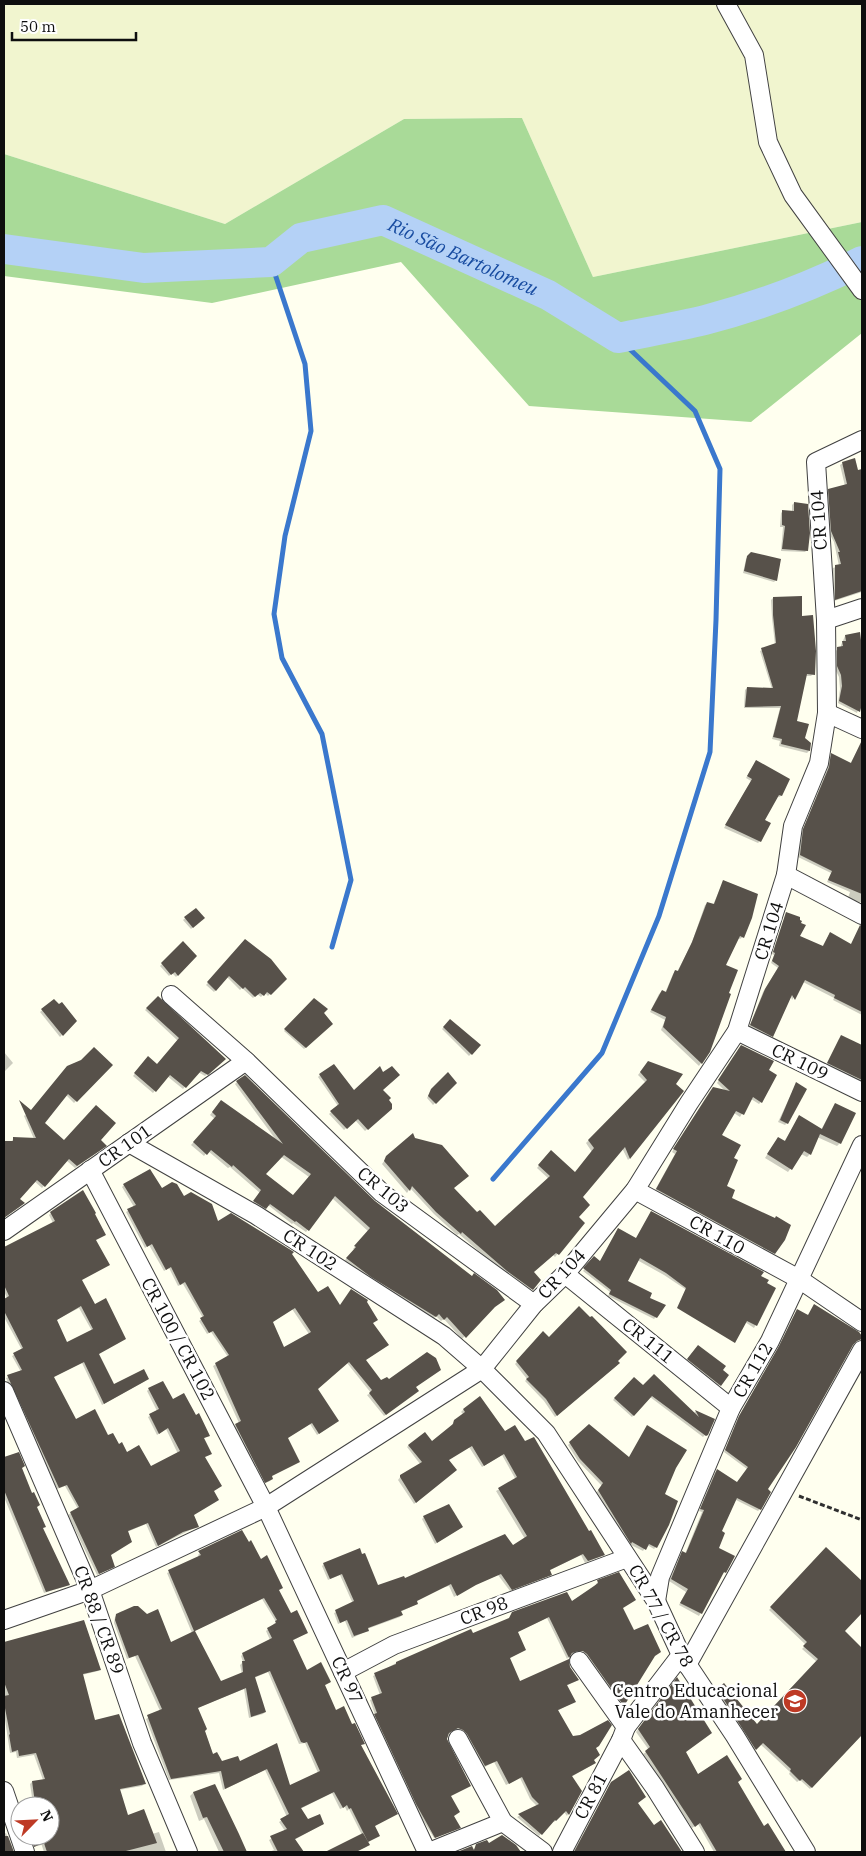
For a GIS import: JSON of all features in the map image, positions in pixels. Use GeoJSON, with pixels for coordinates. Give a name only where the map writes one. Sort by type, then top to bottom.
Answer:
{"type":"FeatureCollection","features":[{"type":"Feature","properties":{"kind":"street"},"geometry":{"type":"LineString","coordinates":[[726,4],[754,55],[768,142],[793,194],[859,286]]}},
{"type":"Feature","properties":{"kind":"street","name":"CR 104"},"geometry":{"type":"LineString","coordinates":[[4,1620],[90,1590],[266,1507],[482,1369],[534,1304],[565,1274],[635,1190],[737,1032],[786,875],[794,826],[819,763],[827,713],[826,620],[816,462],[862,440]]}},
{"type":"Feature","properties":{"kind":"street"},"geometry":{"type":"LineString","coordinates":[[826,620],[862,608]]}},
{"type":"Feature","properties":{"kind":"street"},"geometry":{"type":"LineString","coordinates":[[827,713],[862,729]]}},
{"type":"Feature","properties":{"kind":"street"},"geometry":{"type":"LineString","coordinates":[[786,875],[862,914]]}},
{"type":"Feature","properties":{"kind":"street","name":"CR 103"},"geometry":{"type":"LineString","coordinates":[[171,995],[246,1061],[382,1193],[534,1304]]}},
{"type":"Feature","properties":{"kind":"street","name":"CR 109"},"geometry":{"type":"LineString","coordinates":[[737,1032],[862,1092]]}},
{"type":"Feature","properties":{"kind":"street","name":"CR 101"},"geometry":{"type":"LineString","coordinates":[[4,1231],[246,1061]]}},
{"type":"Feature","properties":{"kind":"street","name":"CR 102"},"geometry":{"type":"LineString","coordinates":[[129,1143],[256,1215],[444,1336],[482,1369]]}},
{"type":"Feature","properties":{"kind":"street","name":"CR 112"},"geometry":{"type":"LineString","coordinates":[[656,1600],[660,1577],[730,1408],[770,1341],[862,1144]]}},
{"type":"Feature","properties":{"kind":"street","name":"CR 100 / CR 102"},"geometry":{"type":"LineString","coordinates":[[90,1170],[266,1507]]}},
{"type":"Feature","properties":{"kind":"street","name":"CR 110"},"geometry":{"type":"LineString","coordinates":[[635,1190],[799,1279],[862,1322]]}},
{"type":"Feature","properties":{"kind":"street","name":"CR 111"},"geometry":{"type":"LineString","coordinates":[[565,1274],[730,1408]]}},
{"type":"Feature","properties":{"kind":"street","name":"CR 81"},"geometry":{"type":"LineString","coordinates":[[562,1852],[624,1733],[684,1660],[784,1490],[862,1350]]}},
{"type":"Feature","properties":{"kind":"street","name":"CR 77 / CR 78"},"geometry":{"type":"LineString","coordinates":[[482,1369],[546,1433],[656,1600],[684,1660],[735,1736],[806,1852]]}},
{"type":"Feature","properties":{"kind":"street","name":"CR 88 / CR 89"},"geometry":{"type":"LineString","coordinates":[[4,1391],[90,1590],[142,1743],[188,1852]]}},
{"type":"Feature","properties":{"kind":"street","name":"CR 97"},"geometry":{"type":"LineString","coordinates":[[266,1507],[428,1852]]}},
{"type":"Feature","properties":{"kind":"street","name":"CR 98"},"geometry":{"type":"LineString","coordinates":[[343,1672],[394,1645],[627,1558]]}},
{"type":"Feature","properties":{"kind":"street"},"geometry":{"type":"LineString","coordinates":[[578,1661],[624,1733],[694,1852]]}},
{"type":"Feature","properties":{"kind":"street"},"geometry":{"type":"LineString","coordinates":[[458,1739],[503,1822],[543,1852]]}},
{"type":"Feature","properties":{"kind":"street"},"geometry":{"type":"LineString","coordinates":[[4,1791],[25,1852]]}},
{"type":"Feature","properties":{"kind":"street"},"geometry":{"type":"LineString","coordinates":[[428,1852],[503,1822]]}},
{"type":"Feature","properties":{"kind":"path"},"geometry":{"type":"LineString","coordinates":[[784,1490],[862,1520]]}},
{"type":"Feature","properties":{"kind":"green space"},"geometry":{"type":"Polygon","coordinates":[[[4,4],[862,4],[862,222],[593,277],[522,118],[404,119],[225,224],[4,154],[4,4]]]}},
{"type":"Feature","properties":{"kind":"green space"},"geometry":{"type":"Polygon","coordinates":[[[522,118],[593,277],[862,222],[862,333],[751,422],[529,406],[401,262],[212,303],[4,276],[4,154],[225,224],[404,119],[522,118]]]}},
{"type":"Feature","properties":{"kind":"building"},"geometry":{"type":"Polygon","coordinates":[[[855,458],[858,470],[862,469],[862,591],[835,600],[835,565],[841,564],[838,552],[840,552],[831,531],[828,489],[847,484],[842,462],[855,458]]]}},
{"type":"Feature","properties":{"kind":"building"},"geometry":{"type":"Polygon","coordinates":[[[794,502],[808,504],[810,533],[808,551],[782,549],[785,526],[782,525],[782,510],[794,511],[794,502]]]}},
{"type":"Feature","properties":{"kind":"building"},"geometry":{"type":"Polygon","coordinates":[[[751,552],[781,559],[777,581],[744,571],[747,556],[751,552]]]}},
{"type":"Feature","properties":{"kind":"building"},"geometry":{"type":"Polygon","coordinates":[[[802,596],[802,616],[813,615],[816,651],[815,675],[807,674],[797,721],[809,724],[805,738],[811,743],[810,751],[781,744],[782,739],[773,737],[781,706],[745,707],[747,687],[773,688],[761,648],[776,643],[773,597],[802,596]]]}},
{"type":"Feature","properties":{"kind":"building"},"geometry":{"type":"Polygon","coordinates":[[[860,632],[862,648],[862,704],[860,712],[839,701],[842,686],[841,675],[837,666],[837,647],[843,646],[842,641],[846,641],[845,635],[860,632]]]}},
{"type":"Feature","properties":{"kind":"building"},"geometry":{"type":"Polygon","coordinates":[[[862,740],[862,894],[828,880],[832,871],[800,855],[803,829],[829,767],[831,753],[851,763],[862,740]]]}},
{"type":"Feature","properties":{"kind":"building"},"geometry":{"type":"Polygon","coordinates":[[[756,760],[790,779],[782,796],[779,795],[765,820],[771,823],[761,842],[725,825],[752,779],[747,776],[756,760]]]}},
{"type":"Feature","properties":{"kind":"building"},"geometry":{"type":"Polygon","coordinates":[[[723,880],[758,894],[752,918],[744,938],[740,936],[726,965],[738,970],[710,1052],[702,1064],[663,1027],[666,1017],[651,1010],[662,990],[666,992],[675,970],[678,971],[692,942],[707,902],[714,904],[723,880]]]}},
{"type":"Feature","properties":{"kind":"building"},"geometry":{"type":"Polygon","coordinates":[[[196,908],[205,918],[193,928],[184,917],[196,908]]]}},
{"type":"Feature","properties":{"kind":"building"},"geometry":{"type":"Polygon","coordinates":[[[786,912],[800,917],[801,923],[806,925],[800,936],[823,946],[830,932],[851,944],[860,925],[862,926],[862,1012],[834,998],[835,995],[805,980],[795,1000],[792,995],[773,1037],[750,1025],[765,989],[779,966],[772,961],[775,953],[773,952],[786,912]]]}},
{"type":"Feature","properties":{"kind":"building"},"geometry":{"type":"Polygon","coordinates":[[[245,939],[271,959],[287,979],[271,995],[267,992],[264,996],[260,993],[255,997],[229,976],[216,991],[207,982],[245,939]]]}},
{"type":"Feature","properties":{"kind":"building"},"geometry":{"type":"Polygon","coordinates":[[[183,941],[197,956],[178,976],[175,972],[171,975],[161,963],[183,941]]]}},
{"type":"Feature","properties":{"kind":"building"},"geometry":{"type":"Polygon","coordinates":[[[158,996],[226,1059],[208,1075],[201,1071],[186,1088],[170,1075],[156,1092],[134,1073],[148,1056],[157,1064],[179,1038],[146,1008],[158,996]]]}},
{"type":"Feature","properties":{"kind":"building"},"geometry":{"type":"Polygon","coordinates":[[[314,998],[328,1009],[324,1013],[333,1024],[306,1048],[284,1029],[314,998]]]}},
{"type":"Feature","properties":{"kind":"building"},"geometry":{"type":"Polygon","coordinates":[[[54,999],[59,1004],[62,1002],[77,1021],[63,1036],[41,1009],[54,999]]]}},
{"type":"Feature","properties":{"kind":"building"},"geometry":{"type":"Polygon","coordinates":[[[450,1019],[481,1045],[472,1055],[443,1027],[450,1019]]]}},
{"type":"Feature","properties":{"kind":"building"},"geometry":{"type":"Polygon","coordinates":[[[841,1035],[862,1045],[862,1080],[827,1063],[841,1035]]]}},
{"type":"Feature","properties":{"kind":"building"},"geometry":{"type":"Polygon","coordinates":[[[741,1045],[774,1061],[769,1070],[777,1075],[762,1103],[753,1097],[744,1115],[736,1111],[722,1135],[741,1145],[734,1158],[738,1160],[727,1186],[735,1190],[732,1198],[775,1218],[776,1216],[791,1225],[785,1240],[775,1254],[656,1189],[677,1151],[673,1149],[713,1087],[730,1091],[718,1080],[741,1045]]]}},
{"type":"Feature","properties":{"kind":"building"},"geometry":{"type":"Polygon","coordinates":[[[94,1047],[113,1065],[77,1102],[68,1094],[45,1123],[64,1140],[96,1105],[116,1123],[101,1140],[107,1146],[77,1166],[69,1159],[45,1187],[37,1180],[20,1199],[25,1203],[4,1218],[4,1141],[13,1141],[13,1137],[36,1138],[19,1100],[31,1110],[67,1066],[81,1060],[94,1047]]]}},
{"type":"Feature","properties":{"kind":"building"},"geometry":{"type":"Polygon","coordinates":[[[648,1061],[683,1074],[676,1084],[684,1091],[630,1159],[625,1147],[583,1197],[590,1205],[579,1217],[585,1223],[559,1255],[556,1253],[534,1272],[541,1280],[533,1290],[507,1271],[462,1232],[461,1234],[436,1212],[412,1186],[410,1191],[384,1161],[386,1156],[413,1133],[415,1138],[442,1145],[469,1176],[454,1188],[477,1212],[480,1210],[495,1226],[550,1176],[538,1165],[551,1150],[575,1172],[594,1148],[588,1140],[647,1080],[640,1072],[648,1061]]]}},
{"type":"Feature","properties":{"kind":"building"},"geometry":{"type":"Polygon","coordinates":[[[334,1064],[354,1090],[380,1066],[383,1072],[392,1066],[400,1075],[383,1090],[391,1098],[389,1100],[392,1104],[392,1109],[368,1130],[358,1119],[347,1129],[330,1111],[339,1104],[319,1074],[334,1064]]]}},
{"type":"Feature","properties":{"kind":"building"},"geometry":{"type":"Polygon","coordinates":[[[448,1072],[457,1083],[436,1104],[428,1096],[431,1089],[448,1072]]]}},
{"type":"Feature","properties":{"kind":"building"},"geometry":{"type":"Polygon","coordinates":[[[245,1075],[375,1201],[472,1276],[474,1273],[497,1290],[505,1300],[495,1307],[466,1338],[447,1317],[444,1320],[439,1314],[436,1317],[371,1277],[346,1258],[370,1228],[335,1196],[309,1231],[270,1204],[266,1209],[253,1201],[261,1190],[233,1165],[232,1167],[211,1150],[207,1155],[193,1142],[216,1116],[212,1112],[221,1100],[283,1144],[236,1081],[245,1075]],[[284,1155],[266,1174],[293,1195],[311,1174],[284,1155]]]}},
{"type":"Feature","properties":{"kind":"building"},"geometry":{"type":"Polygon","coordinates":[[[796,1082],[807,1089],[788,1124],[780,1120],[796,1082]]]}},
{"type":"Feature","properties":{"kind":"building"},"geometry":{"type":"Polygon","coordinates":[[[835,1103],[856,1113],[841,1144],[820,1134],[811,1155],[804,1151],[792,1170],[767,1154],[778,1137],[785,1141],[799,1115],[822,1129],[835,1103]]]}},
{"type":"Feature","properties":{"kind":"building"},"geometry":{"type":"Polygon","coordinates":[[[150,1169],[162,1188],[172,1182],[177,1184],[184,1196],[191,1192],[212,1204],[218,1221],[231,1213],[294,1252],[292,1254],[318,1292],[328,1286],[340,1305],[351,1289],[368,1300],[367,1302],[378,1320],[373,1323],[389,1345],[366,1360],[381,1380],[387,1377],[389,1379],[427,1352],[436,1358],[441,1370],[416,1387],[419,1391],[386,1415],[369,1393],[372,1390],[349,1362],[318,1389],[339,1421],[319,1434],[312,1423],[288,1438],[300,1462],[272,1476],[273,1479],[265,1483],[235,1424],[241,1421],[215,1363],[229,1355],[213,1331],[209,1333],[200,1318],[204,1316],[185,1282],[180,1285],[171,1267],[166,1270],[152,1244],[147,1247],[127,1209],[136,1205],[123,1184],[150,1169]],[[295,1308],[273,1322],[284,1347],[311,1332],[295,1308]]]}},
{"type":"Feature","properties":{"kind":"building"},"geometry":{"type":"Polygon","coordinates":[[[83,1190],[106,1235],[96,1240],[110,1265],[82,1280],[95,1304],[106,1298],[126,1339],[99,1354],[114,1384],[144,1369],[149,1379],[104,1404],[84,1362],[54,1377],[76,1419],[95,1409],[108,1435],[113,1433],[119,1444],[122,1442],[127,1452],[139,1445],[151,1466],[180,1451],[168,1428],[159,1434],[149,1414],[159,1409],[148,1388],[163,1381],[173,1399],[184,1393],[196,1415],[199,1413],[210,1436],[204,1438],[212,1454],[205,1457],[222,1486],[214,1491],[219,1500],[194,1515],[199,1527],[183,1532],[158,1546],[148,1523],[128,1531],[132,1542],[111,1555],[115,1567],[99,1574],[70,1512],[79,1507],[67,1485],[59,1488],[7,1375],[22,1370],[13,1353],[23,1348],[4,1311],[4,1299],[9,1296],[4,1285],[4,1247],[55,1221],[50,1212],[83,1190]],[[81,1306],[57,1320],[67,1342],[93,1329],[81,1306]]]}},
{"type":"Feature","properties":{"kind":"building"},"geometry":{"type":"Polygon","coordinates":[[[651,1211],[764,1272],[761,1276],[769,1280],[767,1283],[776,1288],[757,1326],[747,1321],[735,1343],[677,1308],[686,1288],[666,1273],[640,1258],[628,1281],[652,1293],[650,1298],[666,1305],[657,1318],[609,1294],[611,1290],[583,1268],[594,1256],[600,1261],[618,1228],[636,1238],[651,1211]]]}},
{"type":"Feature","properties":{"kind":"building"},"geometry":{"type":"Polygon","coordinates":[[[814,1304],[859,1332],[862,1339],[853,1345],[796,1447],[768,1489],[771,1492],[761,1510],[737,1498],[722,1531],[725,1533],[719,1548],[735,1556],[726,1573],[724,1572],[702,1614],[680,1603],[688,1589],[671,1579],[682,1551],[686,1553],[704,1510],[700,1509],[717,1469],[737,1482],[748,1467],[725,1450],[739,1416],[779,1346],[797,1309],[808,1315],[814,1304]]]}},
{"type":"Feature","properties":{"kind":"building"},"geometry":{"type":"Polygon","coordinates":[[[579,1306],[590,1317],[592,1316],[627,1352],[618,1361],[620,1363],[557,1416],[546,1399],[526,1379],[529,1377],[516,1361],[543,1331],[549,1337],[579,1306]]]}},
{"type":"Feature","properties":{"kind":"building"},"geometry":{"type":"Polygon","coordinates":[[[698,1345],[726,1366],[723,1370],[729,1375],[721,1386],[687,1359],[698,1345]]]}},
{"type":"Feature","properties":{"kind":"building"},"geometry":{"type":"Polygon","coordinates":[[[654,1374],[699,1417],[695,1410],[715,1419],[708,1435],[706,1436],[652,1396],[634,1416],[614,1398],[634,1377],[643,1385],[654,1374]]]}},
{"type":"Feature","properties":{"kind":"building"},"geometry":{"type":"Polygon","coordinates":[[[480,1396],[505,1431],[515,1425],[525,1441],[534,1437],[605,1555],[588,1561],[583,1554],[550,1570],[552,1575],[512,1590],[501,1574],[457,1596],[451,1584],[417,1601],[418,1604],[401,1611],[403,1615],[368,1628],[369,1631],[354,1636],[347,1620],[340,1623],[335,1610],[354,1601],[342,1574],[330,1579],[323,1563],[360,1548],[362,1554],[365,1553],[378,1585],[404,1576],[405,1578],[505,1534],[513,1545],[527,1536],[498,1488],[517,1477],[504,1454],[484,1466],[472,1446],[449,1460],[457,1470],[416,1503],[400,1477],[400,1475],[422,1462],[408,1445],[425,1432],[432,1441],[465,1412],[463,1409],[480,1396]]]}},
{"type":"Feature","properties":{"kind":"building"},"geometry":{"type":"Polygon","coordinates":[[[589,1424],[629,1457],[647,1425],[687,1450],[676,1468],[665,1494],[678,1501],[669,1525],[657,1548],[649,1544],[646,1550],[632,1542],[631,1544],[598,1490],[603,1483],[580,1459],[569,1442],[589,1424]]]}},
{"type":"Feature","properties":{"kind":"building"},"geometry":{"type":"Polygon","coordinates":[[[19,1452],[25,1466],[22,1468],[32,1493],[34,1492],[40,1505],[37,1507],[46,1527],[43,1528],[70,1585],[46,1592],[4,1490],[4,1457],[19,1452]]]}},
{"type":"Feature","properties":{"kind":"building"},"geometry":{"type":"Polygon","coordinates":[[[449,1504],[463,1527],[437,1543],[423,1516],[449,1504]]]}},
{"type":"Feature","properties":{"kind":"building"},"geometry":{"type":"Polygon","coordinates":[[[242,1530],[249,1542],[251,1540],[261,1559],[267,1555],[283,1588],[279,1590],[291,1613],[297,1610],[308,1633],[293,1640],[307,1670],[321,1662],[331,1682],[325,1685],[336,1710],[344,1706],[352,1724],[355,1723],[365,1744],[361,1745],[398,1814],[375,1826],[380,1836],[368,1842],[351,1808],[349,1809],[347,1805],[343,1808],[334,1792],[301,1808],[308,1819],[320,1814],[324,1824],[295,1839],[304,1852],[278,1852],[270,1836],[287,1829],[280,1819],[289,1814],[267,1769],[225,1789],[221,1771],[171,1779],[147,1715],[162,1709],[138,1655],[129,1658],[115,1620],[116,1614],[138,1606],[147,1614],[158,1609],[171,1642],[194,1631],[168,1570],[201,1555],[198,1551],[242,1530]],[[264,1598],[195,1631],[221,1681],[243,1672],[242,1661],[245,1661],[242,1653],[272,1638],[267,1628],[276,1623],[275,1621],[277,1620],[264,1598]],[[270,1671],[255,1677],[266,1712],[251,1717],[246,1688],[198,1708],[207,1729],[205,1731],[213,1754],[217,1752],[222,1761],[238,1756],[240,1761],[277,1743],[290,1785],[320,1771],[307,1742],[301,1742],[270,1671]]]}},
{"type":"Feature","properties":{"kind":"building"},"geometry":{"type":"Polygon","coordinates":[[[826,1547],[862,1581],[862,1613],[845,1631],[862,1648],[862,1735],[812,1788],[802,1779],[800,1781],[790,1771],[791,1769],[763,1743],[756,1750],[717,1689],[724,1683],[757,1724],[818,1659],[803,1646],[807,1642],[770,1607],[826,1547]]]}},
{"type":"Feature","properties":{"kind":"building"},"geometry":{"type":"Polygon","coordinates":[[[619,1572],[636,1600],[623,1608],[634,1630],[648,1624],[661,1652],[655,1656],[624,1706],[587,1654],[583,1651],[578,1651],[572,1653],[569,1658],[549,1617],[518,1632],[526,1650],[510,1658],[520,1681],[569,1659],[570,1667],[579,1680],[567,1685],[576,1702],[558,1710],[573,1736],[580,1735],[608,1720],[612,1725],[596,1748],[600,1755],[594,1760],[596,1763],[572,1776],[582,1791],[569,1815],[566,1811],[542,1835],[518,1814],[539,1804],[532,1797],[522,1777],[509,1784],[497,1761],[485,1766],[467,1734],[458,1728],[449,1733],[447,1739],[471,1786],[451,1796],[460,1812],[454,1816],[461,1828],[435,1838],[416,1804],[374,1714],[377,1713],[371,1697],[382,1693],[374,1673],[471,1629],[473,1633],[509,1618],[512,1612],[567,1592],[572,1601],[598,1583],[597,1580],[619,1572]]]}},
{"type":"Feature","properties":{"kind":"building"},"geometry":{"type":"Polygon","coordinates":[[[84,1620],[101,1670],[83,1674],[95,1720],[119,1714],[146,1784],[120,1789],[128,1815],[144,1809],[157,1843],[122,1852],[47,1852],[45,1846],[60,1846],[60,1796],[34,1796],[32,1781],[45,1779],[36,1753],[19,1756],[18,1750],[12,1752],[4,1703],[4,1696],[9,1695],[4,1682],[4,1642],[84,1620]]]}},
{"type":"Feature","properties":{"kind":"building"},"geometry":{"type":"Polygon","coordinates":[[[677,1677],[712,1733],[686,1752],[698,1774],[727,1755],[742,1779],[738,1782],[764,1826],[768,1823],[786,1852],[717,1852],[700,1823],[695,1827],[645,1751],[650,1747],[638,1729],[677,1677]]]}},
{"type":"Feature","properties":{"kind":"building"},"geometry":{"type":"Polygon","coordinates":[[[629,1770],[646,1797],[638,1803],[654,1825],[661,1820],[682,1852],[574,1852],[611,1782],[629,1770]]]}},
{"type":"Feature","properties":{"kind":"building"},"geometry":{"type":"Polygon","coordinates":[[[215,1784],[247,1852],[224,1852],[207,1817],[203,1818],[193,1792],[215,1784]]]}},
{"type":"Feature","properties":{"kind":"building"},"geometry":{"type":"Polygon","coordinates":[[[363,1833],[370,1845],[356,1852],[325,1852],[363,1833]]]}},
{"type":"Feature","properties":{"kind":"building"},"geometry":{"type":"Polygon","coordinates":[[[502,1835],[516,1845],[521,1852],[457,1852],[472,1846],[474,1850],[476,1844],[487,1840],[489,1843],[502,1835]]]}},
{"type":"Feature","properties":{"kind":"building"},"geometry":{"type":"Polygon","coordinates":[[[4,1836],[8,1836],[10,1846],[14,1852],[4,1852],[4,1836]]]}},
{"type":"Feature","properties":{"kind":"waterway","name":"Rio São Bartolomeu"},"geometry":{"type":"LineString","coordinates":[[4,249],[144,268],[271,262],[301,238],[383,220],[548,295],[618,338],[694,323],[765,302],[824,279],[862,261]]}},
{"type":"Feature","properties":{"kind":"waterway"},"geometry":{"type":"LineString","coordinates":[[271,262],[305,364],[311,431],[285,536],[274,614],[282,658],[322,734],[351,880],[332,947]]}},
{"type":"Feature","properties":{"kind":"waterway"},"geometry":{"type":"LineString","coordinates":[[493,1179],[602,1053],[659,916],[710,752],[720,469],[695,411],[618,338]]}},
{"type":"Feature","properties":{"kind":"place","name":"Centro Educacional Vale do Amanhecer"},"geometry":{"type":"Point","coordinates":[795,1701]}}]}
